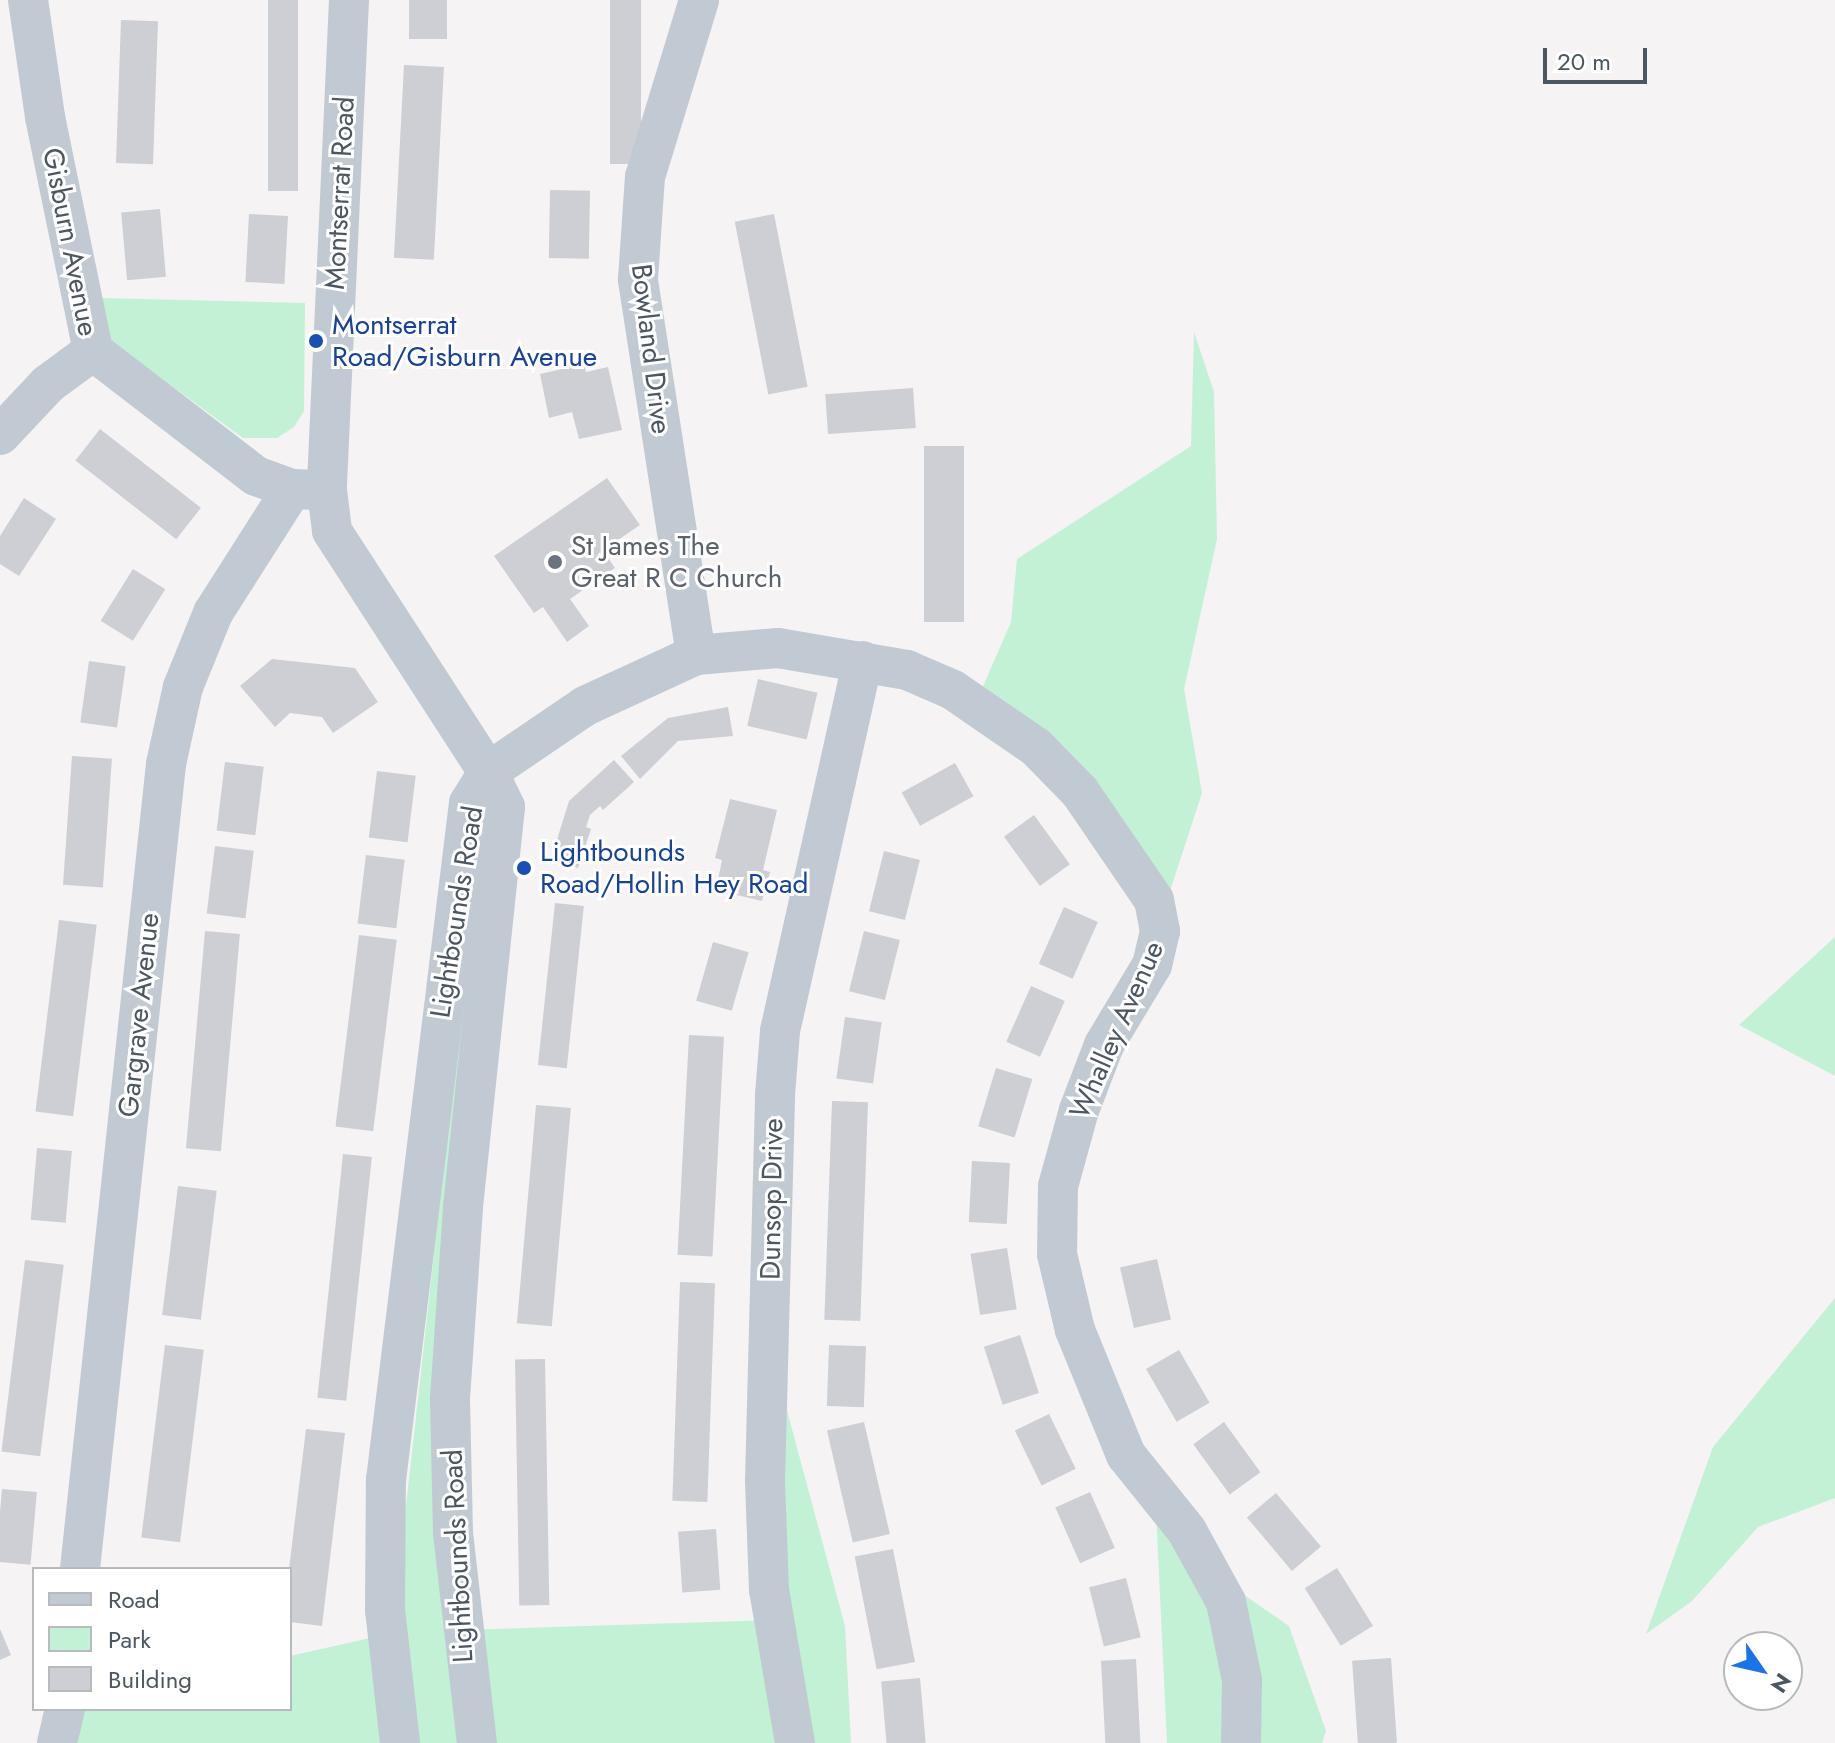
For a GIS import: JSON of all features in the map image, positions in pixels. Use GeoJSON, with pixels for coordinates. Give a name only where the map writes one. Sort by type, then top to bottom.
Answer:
{"type":"FeatureCollection","features":[{"type":"Feature","properties":{"kind":"street","name":"Gisburn Avenue"},"geometry":{"type":"LineString","coordinates":[[28,0],[45,117],[93,351],[256,476],[309,490]]}},
{"type":"Feature","properties":{"kind":"street","name":"Montserrat Road"},"geometry":{"type":"LineString","coordinates":[[349,0],[309,490],[349,565],[488,772]]}},
{"type":"Feature","properties":{"kind":"street","name":"Bowland Drive"},"geometry":{"type":"LineString","coordinates":[[696,655],[638,279],[645,177],[699,0]]}},
{"type":"Feature","properties":{"kind":"street"},"geometry":{"type":"LineString","coordinates":[[0,435],[48,384],[93,351]]}},
{"type":"Feature","properties":{"kind":"street","name":"Gargrave Avenue"},"geometry":{"type":"LineString","coordinates":[[80,1567],[166,764],[183,687],[213,613],[309,490]]}},
{"type":"Feature","properties":{"kind":"street","name":"Whalley Avenue"},"geometry":{"type":"LineString","coordinates":[[488,772],[585,706],[696,655],[778,648],[907,670],[953,690],[1036,747],[1080,792],[1154,900],[1160,931],[1152,965],[1104,1045],[1079,1110],[1058,1186],[1057,1254],[1075,1330],[1126,1455],[1187,1531],[1226,1602],[1242,1680],[1241,1743]]}},
{"type":"Feature","properties":{"kind":"street","name":"Dunsop Drive"},"geometry":{"type":"LineString","coordinates":[[795,1743],[769,1590],[765,1481],[775,1095],[780,1031],[863,661]]}},
{"type":"Feature","properties":{"kind":"street","name":"Lightbounds Road"},"geometry":{"type":"LineString","coordinates":[[400,1743],[385,1610],[386,1480],[457,874],[469,803],[488,772]]}},
{"type":"Feature","properties":{"kind":"street","name":"Lightbounds Road"},"geometry":{"type":"LineString","coordinates":[[477,1743],[453,1533],[450,1400],[463,1208],[505,807],[488,772]]}},
{"type":"Feature","properties":{"kind":"street"},"geometry":{"type":"LineString","coordinates":[[57,1743],[65,1711]]}},
{"type":"Feature","properties":{"kind":"green space"},"geometry":{"type":"Polygon","coordinates":[[[99,298],[305,303],[304,411],[294,427],[277,438],[243,438],[110,341],[99,298]]]}},
{"type":"Feature","properties":{"kind":"green space"},"geometry":{"type":"Polygon","coordinates":[[[1194,332],[1214,392],[1217,539],[1184,689],[1202,793],[1169,894],[981,691],[1011,622],[1017,559],[1191,446],[1194,332]]]}},
{"type":"Feature","properties":{"kind":"green space"},"geometry":{"type":"Polygon","coordinates":[[[480,842],[471,1028],[463,1743],[413,1743],[401,1551],[480,842]]]}},
{"type":"Feature","properties":{"kind":"green space"},"geometry":{"type":"Polygon","coordinates":[[[1835,937],[1835,1076],[1739,1025],[1835,937]]]}},
{"type":"Feature","properties":{"kind":"green space"},"geometry":{"type":"Polygon","coordinates":[[[1835,1298],[1835,1498],[1758,1527],[1692,1601],[1646,1634],[1713,1447],[1835,1298]]]}},
{"type":"Feature","properties":{"kind":"green space"},"geometry":{"type":"Polygon","coordinates":[[[775,1366],[845,1626],[851,1743],[477,1743],[462,1630],[773,1620],[775,1366]]]}},
{"type":"Feature","properties":{"kind":"green space"},"geometry":{"type":"Polygon","coordinates":[[[1155,1489],[1207,1569],[1289,1626],[1326,1731],[1322,1743],[1167,1743],[1155,1489]]]}},
{"type":"Feature","properties":{"kind":"green space"},"geometry":{"type":"Polygon","coordinates":[[[388,1634],[401,1743],[66,1743],[66,1711],[292,1711],[292,1656],[388,1634]]]}},
{"type":"Feature","properties":{"kind":"building"},"geometry":{"type":"Polygon","coordinates":[[[268,0],[298,0],[298,191],[268,191],[268,0]]]}},
{"type":"Feature","properties":{"kind":"building"},"geometry":{"type":"Polygon","coordinates":[[[409,0],[447,0],[447,39],[409,39],[409,0]]]}},
{"type":"Feature","properties":{"kind":"building"},"geometry":{"type":"Polygon","coordinates":[[[610,0],[641,0],[641,164],[610,164],[610,0]]]}},
{"type":"Feature","properties":{"kind":"building"},"geometry":{"type":"Polygon","coordinates":[[[121,20],[158,21],[153,164],[116,163],[121,20]]]}},
{"type":"Feature","properties":{"kind":"building"},"geometry":{"type":"Polygon","coordinates":[[[404,65],[444,67],[434,260],[394,258],[404,65]]]}},
{"type":"Feature","properties":{"kind":"building"},"geometry":{"type":"Polygon","coordinates":[[[550,190],[590,191],[589,259],[549,258],[550,190]]]}},
{"type":"Feature","properties":{"kind":"building"},"geometry":{"type":"Polygon","coordinates":[[[160,209],[166,277],[127,280],[121,212],[160,209]]]}},
{"type":"Feature","properties":{"kind":"building"},"geometry":{"type":"Polygon","coordinates":[[[249,214],[288,216],[284,284],[245,282],[249,214]]]}},
{"type":"Feature","properties":{"kind":"building"},"geometry":{"type":"Polygon","coordinates":[[[774,214],[808,387],[768,394],[735,222],[774,214]]]}},
{"type":"Feature","properties":{"kind":"building"},"geometry":{"type":"Polygon","coordinates":[[[584,364],[586,372],[608,367],[622,430],[579,439],[572,412],[549,418],[540,374],[584,364]]]}},
{"type":"Feature","properties":{"kind":"building"},"geometry":{"type":"Polygon","coordinates":[[[913,388],[916,428],[828,434],[825,394],[913,388]]]}},
{"type":"Feature","properties":{"kind":"building"},"geometry":{"type":"Polygon","coordinates":[[[100,429],[201,508],[176,539],[75,461],[100,429]]]}},
{"type":"Feature","properties":{"kind":"building"},"geometry":{"type":"Polygon","coordinates":[[[924,446],[964,446],[964,622],[924,622],[924,446]]]}},
{"type":"Feature","properties":{"kind":"building","name":"St James The Great R C Church"},"geometry":{"type":"Polygon","coordinates":[[[607,478],[640,525],[612,544],[616,550],[607,556],[615,568],[570,599],[589,626],[567,642],[543,607],[534,613],[494,556],[607,478]]]}},
{"type":"Feature","properties":{"kind":"building"},"geometry":{"type":"Polygon","coordinates":[[[24,498],[56,519],[19,576],[0,564],[0,536],[24,498]]]}},
{"type":"Feature","properties":{"kind":"building"},"geometry":{"type":"Polygon","coordinates":[[[133,569],[165,589],[133,641],[101,621],[133,569]]]}},
{"type":"Feature","properties":{"kind":"building"},"geometry":{"type":"Polygon","coordinates":[[[272,659],[355,668],[378,702],[333,733],[322,717],[290,713],[275,727],[240,686],[272,659]]]}},
{"type":"Feature","properties":{"kind":"building"},"geometry":{"type":"Polygon","coordinates":[[[89,661],[126,666],[117,728],[80,722],[89,661]]]}},
{"type":"Feature","properties":{"kind":"building"},"geometry":{"type":"Polygon","coordinates":[[[758,679],[817,693],[807,739],[747,726],[758,679]]]}},
{"type":"Feature","properties":{"kind":"building"},"geometry":{"type":"Polygon","coordinates":[[[728,707],[733,736],[678,741],[640,779],[621,756],[668,718],[728,707]]]}},
{"type":"Feature","properties":{"kind":"building"},"geometry":{"type":"Polygon","coordinates":[[[72,756],[112,759],[103,887],[63,885],[72,756]]]}},
{"type":"Feature","properties":{"kind":"building"},"geometry":{"type":"Polygon","coordinates":[[[614,760],[634,782],[603,810],[600,806],[590,815],[586,827],[591,829],[578,868],[551,859],[569,801],[614,760]]]}},
{"type":"Feature","properties":{"kind":"building"},"geometry":{"type":"Polygon","coordinates":[[[225,762],[264,767],[255,835],[217,830],[225,762]]]}},
{"type":"Feature","properties":{"kind":"building"},"geometry":{"type":"Polygon","coordinates":[[[955,763],[973,796],[920,826],[902,793],[955,763]]]}},
{"type":"Feature","properties":{"kind":"building"},"geometry":{"type":"Polygon","coordinates":[[[377,771],[416,776],[408,842],[369,838],[377,771]]]}},
{"type":"Feature","properties":{"kind":"building"},"geometry":{"type":"Polygon","coordinates":[[[730,799],[777,810],[763,870],[770,872],[762,901],[716,890],[722,860],[715,858],[730,799]]]}},
{"type":"Feature","properties":{"kind":"building"},"geometry":{"type":"Polygon","coordinates":[[[1034,815],[1070,864],[1040,886],[1004,837],[1034,815]]]}},
{"type":"Feature","properties":{"kind":"building"},"geometry":{"type":"Polygon","coordinates":[[[215,846],[254,851],[245,918],[207,913],[215,846]]]}},
{"type":"Feature","properties":{"kind":"building"},"geometry":{"type":"Polygon","coordinates":[[[884,851],[920,860],[905,920],[869,911],[884,851]]]}},
{"type":"Feature","properties":{"kind":"building"},"geometry":{"type":"Polygon","coordinates":[[[366,855],[405,860],[396,928],[358,923],[366,855]]]}},
{"type":"Feature","properties":{"kind":"building"},"geometry":{"type":"Polygon","coordinates":[[[555,903],[584,906],[567,1068],[538,1065],[555,903]]]}},
{"type":"Feature","properties":{"kind":"building"},"geometry":{"type":"Polygon","coordinates":[[[1064,907],[1098,922],[1073,979],[1039,964],[1064,907]]]}},
{"type":"Feature","properties":{"kind":"building"},"geometry":{"type":"Polygon","coordinates":[[[59,920],[97,925],[73,1116],[35,1112],[59,920]]]}},
{"type":"Feature","properties":{"kind":"building"},"geometry":{"type":"Polygon","coordinates":[[[205,931],[240,934],[221,1151],[186,1148],[205,931]]]}},
{"type":"Feature","properties":{"kind":"building"},"geometry":{"type":"Polygon","coordinates":[[[864,931],[900,940],[885,1000],[849,991],[864,931]]]}},
{"type":"Feature","properties":{"kind":"building"},"geometry":{"type":"Polygon","coordinates":[[[359,935],[397,940],[373,1131],[335,1127],[359,935]]]}},
{"type":"Feature","properties":{"kind":"building"},"geometry":{"type":"Polygon","coordinates":[[[713,942],[749,952],[732,1011],[696,1001],[713,942]]]}},
{"type":"Feature","properties":{"kind":"building"},"geometry":{"type":"Polygon","coordinates":[[[1031,986],[1065,1001],[1040,1057],[1006,1042],[1031,986]]]}},
{"type":"Feature","properties":{"kind":"building"},"geometry":{"type":"Polygon","coordinates":[[[845,1017],[882,1022],[873,1084],[836,1078],[845,1017]]]}},
{"type":"Feature","properties":{"kind":"building"},"geometry":{"type":"Polygon","coordinates":[[[689,1035],[724,1037],[712,1257],[677,1255],[689,1035]]]}},
{"type":"Feature","properties":{"kind":"building"},"geometry":{"type":"Polygon","coordinates":[[[996,1068],[1032,1079],[1015,1137],[978,1126],[996,1068]]]}},
{"type":"Feature","properties":{"kind":"building"},"geometry":{"type":"Polygon","coordinates":[[[832,1101],[868,1102],[860,1321],[824,1320],[832,1101]]]}},
{"type":"Feature","properties":{"kind":"building"},"geometry":{"type":"Polygon","coordinates":[[[536,1105],[571,1108],[552,1326],[517,1323],[536,1105]]]}},
{"type":"Feature","properties":{"kind":"building"},"geometry":{"type":"Polygon","coordinates":[[[37,1148],[72,1151],[66,1223],[31,1220],[37,1148]]]}},
{"type":"Feature","properties":{"kind":"building"},"geometry":{"type":"Polygon","coordinates":[[[343,1154],[372,1157],[346,1401],[317,1398],[343,1154]]]}},
{"type":"Feature","properties":{"kind":"building"},"geometry":{"type":"Polygon","coordinates":[[[972,1161],[1010,1163],[1007,1224],[969,1222],[972,1161]]]}},
{"type":"Feature","properties":{"kind":"building"},"geometry":{"type":"Polygon","coordinates":[[[178,1186],[217,1191],[201,1320],[162,1315],[178,1186]]]}},
{"type":"Feature","properties":{"kind":"building"},"geometry":{"type":"Polygon","coordinates":[[[1007,1248],[1017,1309],[980,1315],[970,1254],[1007,1248]]]}},
{"type":"Feature","properties":{"kind":"building"},"geometry":{"type":"Polygon","coordinates":[[[1157,1259],[1171,1319],[1134,1328],[1120,1268],[1157,1259]]]}},
{"type":"Feature","properties":{"kind":"building"},"geometry":{"type":"Polygon","coordinates":[[[25,1260],[64,1265],[40,1456],[1,1452],[25,1260]]]}},
{"type":"Feature","properties":{"kind":"building"},"geometry":{"type":"Polygon","coordinates":[[[680,1282],[715,1283],[707,1502],[672,1501],[680,1282]]]}},
{"type":"Feature","properties":{"kind":"building"},"geometry":{"type":"Polygon","coordinates":[[[1020,1335],[1039,1393],[1003,1405],[984,1347],[1020,1335]]]}},
{"type":"Feature","properties":{"kind":"building"},"geometry":{"type":"Polygon","coordinates":[[[165,1345],[204,1350],[180,1542],[141,1538],[165,1345]]]}},
{"type":"Feature","properties":{"kind":"building"},"geometry":{"type":"Polygon","coordinates":[[[829,1345],[866,1346],[864,1407],[827,1406],[829,1345]]]}},
{"type":"Feature","properties":{"kind":"building"},"geometry":{"type":"Polygon","coordinates":[[[1179,1350],[1210,1403],[1177,1422],[1146,1369],[1179,1350]]]}},
{"type":"Feature","properties":{"kind":"building"},"geometry":{"type":"Polygon","coordinates":[[[545,1359],[549,1605],[519,1605],[515,1360],[545,1359]]]}},
{"type":"Feature","properties":{"kind":"building"},"geometry":{"type":"Polygon","coordinates":[[[1049,1414],[1076,1469],[1042,1485],[1015,1431],[1049,1414]]]}},
{"type":"Feature","properties":{"kind":"building"},"geometry":{"type":"Polygon","coordinates":[[[864,1422],[890,1534],[853,1543],[827,1431],[864,1422]]]}},
{"type":"Feature","properties":{"kind":"building"},"geometry":{"type":"Polygon","coordinates":[[[1224,1422],[1260,1472],[1230,1494],[1193,1444],[1224,1422]]]}},
{"type":"Feature","properties":{"kind":"building"},"geometry":{"type":"Polygon","coordinates":[[[306,1429],[345,1433],[322,1626],[292,1622],[292,1567],[289,1567],[306,1429]]]}},
{"type":"Feature","properties":{"kind":"building"},"geometry":{"type":"Polygon","coordinates":[[[2,1489],[37,1492],[31,1565],[0,1562],[2,1489]]]}},
{"type":"Feature","properties":{"kind":"building"},"geometry":{"type":"Polygon","coordinates":[[[1090,1492],[1115,1548],[1080,1563],[1055,1507],[1090,1492]]]}},
{"type":"Feature","properties":{"kind":"building"},"geometry":{"type":"Polygon","coordinates":[[[1276,1493],[1321,1547],[1292,1571],[1247,1517],[1276,1493]]]}},
{"type":"Feature","properties":{"kind":"building"},"geometry":{"type":"Polygon","coordinates":[[[716,1529],[720,1590],[682,1593],[678,1532],[716,1529]]]}},
{"type":"Feature","properties":{"kind":"building"},"geometry":{"type":"Polygon","coordinates":[[[893,1549],[915,1662],[877,1669],[855,1556],[893,1549]]]}},
{"type":"Feature","properties":{"kind":"building"},"geometry":{"type":"Polygon","coordinates":[[[1337,1568],[1373,1626],[1341,1646],[1305,1588],[1337,1568]]]}},
{"type":"Feature","properties":{"kind":"building"},"geometry":{"type":"Polygon","coordinates":[[[1126,1578],[1141,1637],[1104,1646],[1089,1587],[1126,1578]]]}},
{"type":"Feature","properties":{"kind":"building"},"geometry":{"type":"Polygon","coordinates":[[[0,1629],[11,1655],[0,1660],[0,1629]]]}},
{"type":"Feature","properties":{"kind":"building"},"geometry":{"type":"Polygon","coordinates":[[[1391,1658],[1397,1743],[1358,1743],[1352,1661],[1391,1658]]]}},
{"type":"Feature","properties":{"kind":"building"},"geometry":{"type":"Polygon","coordinates":[[[1136,1659],[1140,1743],[1105,1743],[1101,1661],[1136,1659]]]}},
{"type":"Feature","properties":{"kind":"building"},"geometry":{"type":"Polygon","coordinates":[[[920,1678],[926,1743],[887,1743],[881,1681],[920,1678]]]}},
{"type":"Feature","properties":{"kind":"place","name":"Montserrat Road/Gisburn Avenue"},"geometry":{"type":"Point","coordinates":[316,341]}},
{"type":"Feature","properties":{"kind":"place","name":"St James The Great R C Church"},"geometry":{"type":"Point","coordinates":[555,562]}},
{"type":"Feature","properties":{"kind":"place","name":"Lightbounds Road/Hollin Hey Road"},"geometry":{"type":"Point","coordinates":[524,868]}}]}
